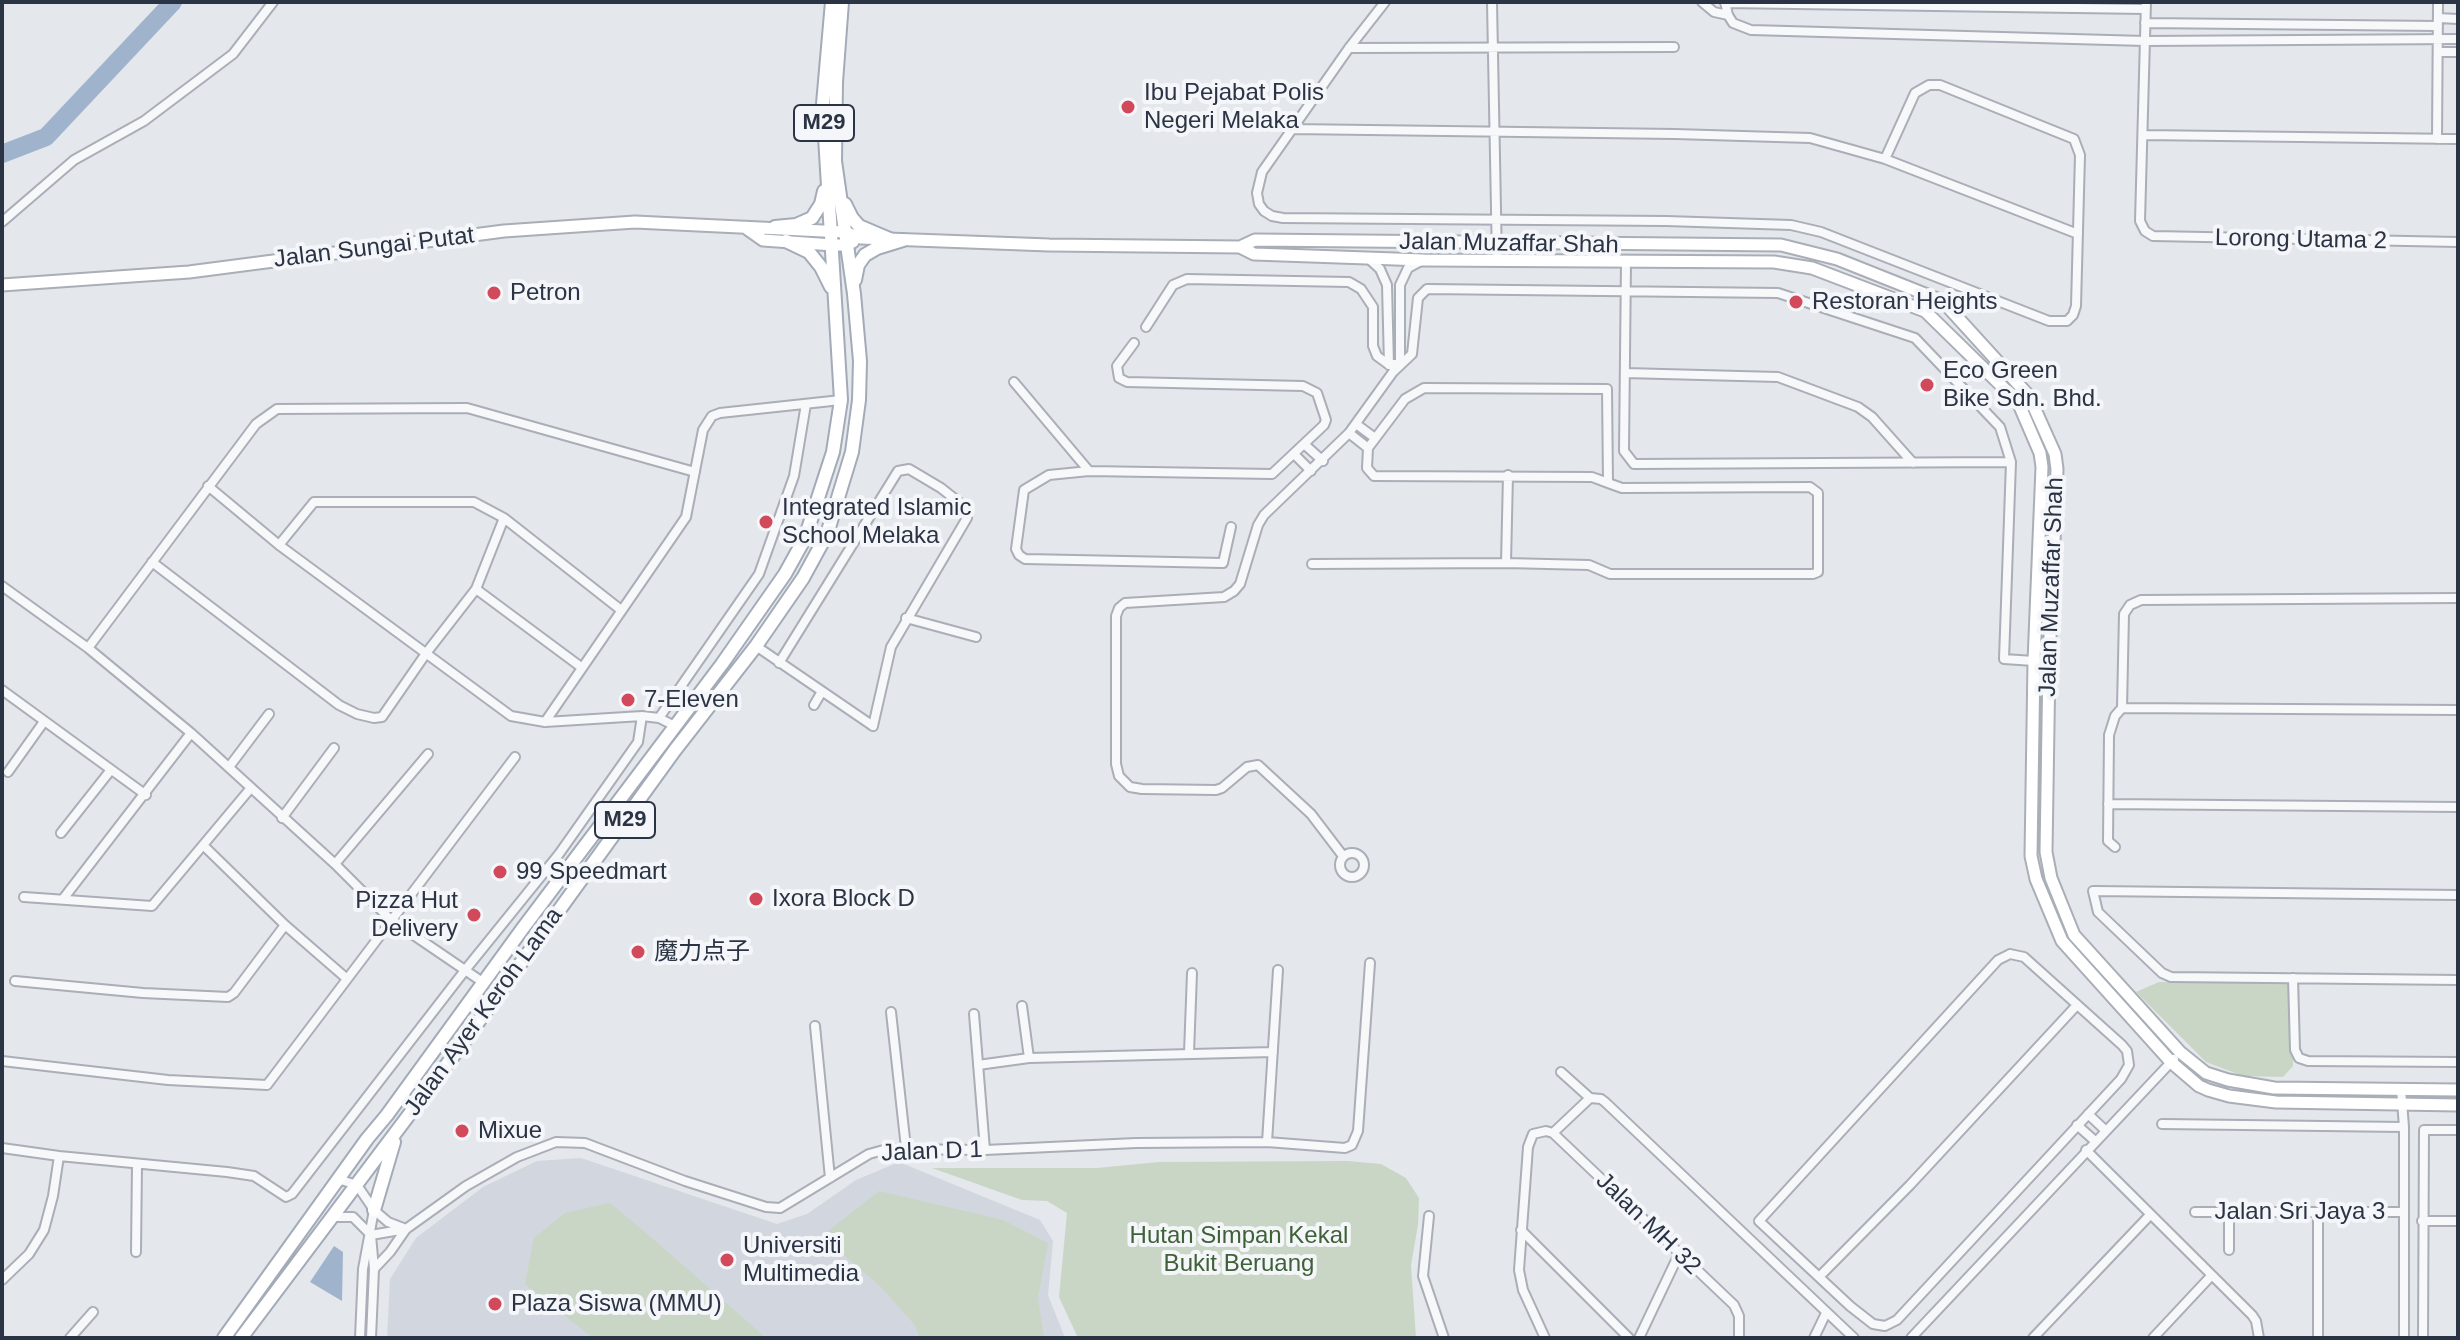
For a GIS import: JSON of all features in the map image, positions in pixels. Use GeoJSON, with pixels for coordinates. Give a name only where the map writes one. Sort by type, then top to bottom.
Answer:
{"type":"FeatureCollection","features":[{"type":"Feature","properties":{"kind":"main road","name":"Jalan Ayer Keroh Lama"},"geometry":{"type":"LineString","coordinates":[[241,1338],[463,1043],[675,750],[756,646],[803,578],[827,534],[852,452],[859,400],[860,361],[854,294],[839,238],[823,104],[832,2]]}},
{"type":"Feature","properties":{"kind":"main road","name":"Jalan Ayer Keroh Lama"},"geometry":{"type":"LineString","coordinates":[[832,181],[842,2]]}},
{"type":"Feature","properties":{"kind":"main road"},"geometry":{"type":"LineString","coordinates":[[775,227],[796,225],[812,218],[832,181]]}},
{"type":"Feature","properties":{"kind":"main road"},"geometry":{"type":"LineString","coordinates":[[832,181],[856,223],[868,231],[897,240]]}},
{"type":"Feature","properties":{"kind":"main road","name":"Jalan Sungai Putat"},"geometry":{"type":"LineString","coordinates":[[2,285],[189,272],[504,231],[591,224],[677,222],[745,228],[775,227],[839,238]]}},
{"type":"Feature","properties":{"kind":"main road","name":"Jalan Sungai Putat"},"geometry":{"type":"LineString","coordinates":[[745,228],[763,240],[839,238]]}},
{"type":"Feature","properties":{"kind":"main road","name":"Jalan Ayer Keroh Lama"},"geometry":{"type":"LineString","coordinates":[[224,1338],[749,628],[785,574],[805,538],[833,452],[841,400],[836,301],[839,238]]}},
{"type":"Feature","properties":{"kind":"main road","name":"Jalan Muzaffar Shah"},"geometry":{"type":"LineString","coordinates":[[839,238],[1240,247],[1254,254],[1423,260],[1774,262],[1812,268],[1925,311],[2018,402],[2040,453],[2031,856],[2036,879],[2062,941],[2171,1062],[2199,1086],[2229,1096],[2276,1102],[2458,1105]]}},
{"type":"Feature","properties":{"kind":"main road"},"geometry":{"type":"LineString","coordinates":[[854,294],[861,259],[897,240]]}},
{"type":"Feature","properties":{"kind":"main road","name":"Jalan Muzaffar Shah"},"geometry":{"type":"LineString","coordinates":[[1240,247],[1255,240],[1781,245],[1837,259],[1935,298],[1948,307],[2029,396],[2055,454],[2045,835],[2051,878],[2074,935],[2180,1052],[2206,1073],[2274,1088],[2458,1090]]}},
{"type":"Feature","properties":{"kind":"main road"},"geometry":{"type":"LineString","coordinates":[[786,241],[803,247],[815,258],[830,282],[836,301]]}},
{"type":"Feature","properties":{"kind":"main road"},"geometry":{"type":"LineString","coordinates":[[463,1043],[464,1032],[484,1004],[484,983],[498,982],[532,946]]}},
{"type":"Feature","properties":{"kind":"main road"},"geometry":{"type":"LineString","coordinates":[[374,1210],[397,1131]]}},
{"type":"Feature","properties":{"kind":"street"},"geometry":{"type":"LineString","coordinates":[[2,222],[74,160],[144,121],[233,54],[273,2]]}},
{"type":"Feature","properties":{"kind":"street"},"geometry":{"type":"LineString","coordinates":[[1385,2],[1262,172],[1259,204],[1272,216],[1791,225],[1821,232],[2049,321],[2067,321],[2073,315],[2076,306],[2080,155],[2074,139],[1940,85],[1920,88],[1915,93],[1885,159]]}},
{"type":"Feature","properties":{"kind":"street"},"geometry":{"type":"LineString","coordinates":[[1492,2],[1497,261]]}},
{"type":"Feature","properties":{"kind":"street"},"geometry":{"type":"LineString","coordinates":[[1702,2],[1714,12],[1728,15]]}},
{"type":"Feature","properties":{"kind":"street"},"geometry":{"type":"LineString","coordinates":[[2458,39],[2145,41],[1751,30],[1733,23],[1725,2],[2146,6],[2145,23],[2145,41],[2143,135],[2458,139]]}},
{"type":"Feature","properties":{"kind":"street"},"geometry":{"type":"LineString","coordinates":[[2437,139],[2438,2]]}},
{"type":"Feature","properties":{"kind":"street"},"geometry":{"type":"LineString","coordinates":[[2145,23],[2438,22],[2458,19]]}},
{"type":"Feature","properties":{"kind":"street"},"geometry":{"type":"LineString","coordinates":[[1349,48],[1674,47]]}},
{"type":"Feature","properties":{"kind":"street"},"geometry":{"type":"LineString","coordinates":[[2438,52],[2458,52]]}},
{"type":"Feature","properties":{"kind":"street"},"geometry":{"type":"LineString","coordinates":[[1292,129],[1795,137],[1825,141],[1885,159],[2078,234]]}},
{"type":"Feature","properties":{"kind":"street","name":"Lorong Utama 2"},"geometry":{"type":"LineString","coordinates":[[2143,135],[2140,221],[2145,231],[2153,236],[2458,242]]}},
{"type":"Feature","properties":{"kind":"street"},"geometry":{"type":"LineString","coordinates":[[1343,856],[1311,814],[1258,765],[1247,767],[1216,790],[1148,790],[1130,787],[1119,776],[1116,764],[1116,616],[1125,603],[1224,597],[1234,591],[1240,584],[1264,515],[1323,461],[1356,424],[1390,368],[1387,285],[1380,269],[1368,258]]}},
{"type":"Feature","properties":{"kind":"street"},"geometry":{"type":"LineString","coordinates":[[1400,364],[1400,285],[1408,268],[1423,260]]}},
{"type":"Feature","properties":{"kind":"street"},"geometry":{"type":"LineString","coordinates":[[1626,262],[1624,451],[1629,461],[1639,466],[2011,462]]}},
{"type":"Feature","properties":{"kind":"street"},"geometry":{"type":"LineString","coordinates":[[1146,327],[1173,285],[1187,279],[1349,282],[1361,289],[1370,301],[1374,314],[1374,352],[1390,368]]}},
{"type":"Feature","properties":{"kind":"street"},"geometry":{"type":"LineString","coordinates":[[1390,368],[1400,364],[1414,350],[1418,298],[1427,289],[1778,293],[1915,338],[2000,427],[2011,462],[2004,659],[2049,662]]}},
{"type":"Feature","properties":{"kind":"street"},"geometry":{"type":"LineString","coordinates":[[1134,343],[1117,366],[1119,378],[1127,382],[1294,385],[1311,389],[1319,398],[1326,420],[1324,425],[1278,471],[1264,475],[1089,471],[1049,475],[1024,490],[1016,549],[1019,555],[1025,559],[1223,563],[1231,527]]}},
{"type":"Feature","properties":{"kind":"street"},"geometry":{"type":"LineString","coordinates":[[1625,373],[1778,377],[1858,407],[1872,417],[1913,463]]}},
{"type":"Feature","properties":{"kind":"street"},"geometry":{"type":"LineString","coordinates":[[1014,382],[1089,471]]}},
{"type":"Feature","properties":{"kind":"street"},"geometry":{"type":"LineString","coordinates":[[1312,564],[1589,565],[1610,574],[1818,572],[1818,493],[1815,488],[1622,488],[1608,483],[1592,477],[1374,476],[1367,468],[1368,448],[1405,399],[1424,388],[1607,389],[1608,483]]}},
{"type":"Feature","properties":{"kind":"street"},"geometry":{"type":"LineString","coordinates":[[545,722],[686,517],[703,430],[712,416],[841,400]]}},
{"type":"Feature","properties":{"kind":"street"},"geometry":{"type":"LineString","coordinates":[[659,718],[759,574],[794,476],[806,404]]}},
{"type":"Feature","properties":{"kind":"street"},"geometry":{"type":"LineString","coordinates":[[88,648],[256,424],[277,409],[467,408],[695,472]]}},
{"type":"Feature","properties":{"kind":"street"},"geometry":{"type":"LineString","coordinates":[[1356,424],[1375,438]]}},
{"type":"Feature","properties":{"kind":"street"},"geometry":{"type":"LineString","coordinates":[[1349,433],[1368,448]]}},
{"type":"Feature","properties":{"kind":"street"},"geometry":{"type":"LineString","coordinates":[[1304,444],[1323,461]]}},
{"type":"Feature","properties":{"kind":"street"},"geometry":{"type":"LineString","coordinates":[[1294,454],[1311,471]]}},
{"type":"Feature","properties":{"kind":"street"},"geometry":{"type":"LineString","coordinates":[[756,646],[779,663],[821,693],[854,715],[871,721],[891,647],[967,514],[965,507],[915,472],[898,471],[779,663]]}},
{"type":"Feature","properties":{"kind":"street"},"geometry":{"type":"LineString","coordinates":[[1506,563],[1508,475]]}},
{"type":"Feature","properties":{"kind":"street"},"geometry":{"type":"LineString","coordinates":[[208,486],[279,545],[511,716],[545,722],[642,716],[659,718],[675,726]]}},
{"type":"Feature","properties":{"kind":"street"},"geometry":{"type":"LineString","coordinates":[[279,545],[314,502],[474,502],[504,518],[621,610]]}},
{"type":"Feature","properties":{"kind":"street"},"geometry":{"type":"LineString","coordinates":[[152,562],[339,705],[374,718],[382,717],[476,589],[504,518]]}},
{"type":"Feature","properties":{"kind":"street"},"geometry":{"type":"LineString","coordinates":[[3,588],[88,648],[191,733],[335,864],[390,919],[484,983]]}},
{"type":"Feature","properties":{"kind":"street"},"geometry":{"type":"LineString","coordinates":[[476,589],[581,667]]}},
{"type":"Feature","properties":{"kind":"street"},"geometry":{"type":"LineString","coordinates":[[2115,847],[2108,841],[2109,735],[2115,716],[2122,708],[2124,614],[2130,605],[2141,600],[2458,598]]}},
{"type":"Feature","properties":{"kind":"street"},"geometry":{"type":"LineString","coordinates":[[906,618],[976,637]]}},
{"type":"Feature","properties":{"kind":"street"},"geometry":{"type":"LineString","coordinates":[[2,690],[43,723],[146,795]]}},
{"type":"Feature","properties":{"kind":"street"},"geometry":{"type":"LineString","coordinates":[[814,705],[821,693]]}},
{"type":"Feature","properties":{"kind":"street"},"geometry":{"type":"LineString","coordinates":[[2122,708],[2458,710]]}},
{"type":"Feature","properties":{"kind":"street"},"geometry":{"type":"LineString","coordinates":[[229,767],[269,714]]}},
{"type":"Feature","properties":{"kind":"street"},"geometry":{"type":"LineString","coordinates":[[2,1148],[254,1176],[281,1195],[286,1197],[292,1194],[559,854],[632,752],[638,742],[642,716]]}},
{"type":"Feature","properties":{"kind":"street"},"geometry":{"type":"LineString","coordinates":[[8,772],[43,723]]}},
{"type":"Feature","properties":{"kind":"street"},"geometry":{"type":"LineString","coordinates":[[63,899],[191,733]]}},
{"type":"Feature","properties":{"kind":"street"},"geometry":{"type":"LineString","coordinates":[[282,818],[334,748]]}},
{"type":"Feature","properties":{"kind":"street"},"geometry":{"type":"LineString","coordinates":[[335,864],[428,754]]}},
{"type":"Feature","properties":{"kind":"street"},"geometry":{"type":"LineString","coordinates":[[2,1061],[168,1080],[267,1085],[515,757]]}},
{"type":"Feature","properties":{"kind":"street"},"geometry":{"type":"LineString","coordinates":[[61,833],[110,771]]}},
{"type":"Feature","properties":{"kind":"street"},"geometry":{"type":"LineString","coordinates":[[24,897],[152,906],[250,789]]}},
{"type":"Feature","properties":{"kind":"street"},"geometry":{"type":"LineString","coordinates":[[2108,804],[2458,807]]}},
{"type":"Feature","properties":{"kind":"street"},"geometry":{"type":"LineString","coordinates":[[204,846],[285,925],[346,978]]}},
{"type":"Feature","properties":{"kind":"street"},"geometry":{"type":"LineString","coordinates":[[2458,895],[2093,891],[2098,912],[2162,973],[2171,977],[2458,980]]}},
{"type":"Feature","properties":{"kind":"street"},"geometry":{"type":"LineString","coordinates":[[15,981],[228,997],[285,925]]}},
{"type":"Feature","properties":{"kind":"street"},"geometry":{"type":"LineString","coordinates":[[2010,954],[2024,957],[2077,1005],[2122,1045],[2129,1065],[2121,1079],[1892,1323],[1885,1326],[1873,1324],[1759,1221],[1998,960],[2010,954]]}},
{"type":"Feature","properties":{"kind":"street","name":"Jalan D 1"},"geometry":{"type":"LineString","coordinates":[[371,1235],[406,1229],[466,1186],[538,1147],[556,1142],[585,1143],[685,1181],[772,1208],[786,1206],[869,1154],[906,1148],[985,1150],[1136,1143],[1267,1142],[1345,1148],[1352,1145],[1358,1131],[1370,963]]}},
{"type":"Feature","properties":{"kind":"street"},"geometry":{"type":"LineString","coordinates":[[1267,1142],[1278,970]]}},
{"type":"Feature","properties":{"kind":"street"},"geometry":{"type":"LineString","coordinates":[[1189,1053],[1192,973]]}},
{"type":"Feature","properties":{"kind":"street"},"geometry":{"type":"LineString","coordinates":[[2293,978],[2295,1050],[2299,1058],[2308,1061],[2458,1062]]}},
{"type":"Feature","properties":{"kind":"street"},"geometry":{"type":"LineString","coordinates":[[1819,1277],[1910,1185],[2077,1005]]}},
{"type":"Feature","properties":{"kind":"street"},"geometry":{"type":"LineString","coordinates":[[1022,1006],[1029,1058]]}},
{"type":"Feature","properties":{"kind":"street"},"geometry":{"type":"LineString","coordinates":[[891,1012],[906,1148]]}},
{"type":"Feature","properties":{"kind":"street"},"geometry":{"type":"LineString","coordinates":[[974,1014],[985,1150]]}},
{"type":"Feature","properties":{"kind":"street"},"geometry":{"type":"LineString","coordinates":[[815,1026],[830,1178]]}},
{"type":"Feature","properties":{"kind":"street"},"geometry":{"type":"LineString","coordinates":[[978,1065],[1029,1058],[1273,1052]]}},
{"type":"Feature","properties":{"kind":"street"},"geometry":{"type":"LineString","coordinates":[[1911,1338],[2180,1052]]}},
{"type":"Feature","properties":{"kind":"street"},"geometry":{"type":"LineString","coordinates":[[1561,1072],[1590,1098],[1605,1102],[1854,1338]]}},
{"type":"Feature","properties":{"kind":"street"},"geometry":{"type":"LineString","coordinates":[[2401,1089],[2404,1127],[2404,1338]]}},
{"type":"Feature","properties":{"kind":"street"},"geometry":{"type":"LineString","coordinates":[[1545,1338],[1520,1279],[1528,1147],[1533,1134],[1553,1133],[1590,1098]]}},
{"type":"Feature","properties":{"kind":"street"},"geometry":{"type":"LineString","coordinates":[[2088,1114],[2105,1130]]}},
{"type":"Feature","properties":{"kind":"street"},"geometry":{"type":"LineString","coordinates":[[2162,1124],[2404,1127]]}},
{"type":"Feature","properties":{"kind":"street"},"geometry":{"type":"LineString","coordinates":[[2077,1125],[2095,1141]]}},
{"type":"Feature","properties":{"kind":"street"},"geometry":{"type":"LineString","coordinates":[[2423,1338],[2424,1130],[2458,1130]]}},
{"type":"Feature","properties":{"kind":"street","name":"Jalan MH 32"},"geometry":{"type":"LineString","coordinates":[[1553,1133],[1734,1305],[1739,1316],[1739,1338]]}},
{"type":"Feature","properties":{"kind":"street"},"geometry":{"type":"LineString","coordinates":[[2086,1150],[2252,1315],[2259,1338]]}},
{"type":"Feature","properties":{"kind":"street"},"geometry":{"type":"LineString","coordinates":[[2,1280],[29,1254],[44,1230],[59,1156]]}},
{"type":"Feature","properties":{"kind":"street"},"geometry":{"type":"LineString","coordinates":[[136,1252],[137,1164]]}},
{"type":"Feature","properties":{"kind":"street"},"geometry":{"type":"LineString","coordinates":[[335,1184],[341,1180],[357,1185],[374,1210],[388,1222],[406,1229],[374,1269]]}},
{"type":"Feature","properties":{"kind":"street"},"geometry":{"type":"LineString","coordinates":[[360,1338],[363,1269],[374,1210]]}},
{"type":"Feature","properties":{"kind":"street","name":"Jalan Sri Jaya 3"},"geometry":{"type":"LineString","coordinates":[[2195,1212],[2404,1212]]}},
{"type":"Feature","properties":{"kind":"street"},"geometry":{"type":"LineString","coordinates":[[2229,1212],[2229,1250]]}},
{"type":"Feature","properties":{"kind":"street"},"geometry":{"type":"LineString","coordinates":[[2318,1212],[2318,1338]]}},
{"type":"Feature","properties":{"kind":"street"},"geometry":{"type":"LineString","coordinates":[[2033,1338],[2150,1215]]}},
{"type":"Feature","properties":{"kind":"street"},"geometry":{"type":"LineString","coordinates":[[1429,1216],[1423,1276],[1444,1338]]}},
{"type":"Feature","properties":{"kind":"street"},"geometry":{"type":"LineString","coordinates":[[334,1217],[353,1217],[371,1235],[374,1269],[371,1338]]}},
{"type":"Feature","properties":{"kind":"street"},"geometry":{"type":"LineString","coordinates":[[2422,1221],[2458,1221]]}},
{"type":"Feature","properties":{"kind":"street"},"geometry":{"type":"LineString","coordinates":[[1521,1230],[1629,1338]]}},
{"type":"Feature","properties":{"kind":"street"},"geometry":{"type":"LineString","coordinates":[[1639,1338],[1679,1254]]}},
{"type":"Feature","properties":{"kind":"street"},"geometry":{"type":"LineString","coordinates":[[2153,1338],[2211,1276]]}},
{"type":"Feature","properties":{"kind":"street"},"geometry":{"type":"LineString","coordinates":[[70,1338],[93,1312]]}},
{"type":"Feature","properties":{"kind":"street"},"geometry":{"type":"LineString","coordinates":[[1814,1338],[1826,1313]]}},
{"type":"Feature","properties":{"kind":"shaded area","name":"Universiti Multimedia"},"geometry":{"type":"Polygon","coordinates":[[[581,1158],[777,1224],[807,1214],[856,1180],[899,1162],[1040,1220],[1053,1241],[1048,1295],[1065,1338],[387,1338],[390,1279],[416,1238],[483,1187],[537,1161],[581,1158]]]}},
{"type":"Feature","properties":{"kind":"green space"},"geometry":{"type":"Polygon","coordinates":[[[2159,982],[2291,983],[2293,1066],[2283,1077],[2243,1076],[2206,1062],[2136,992],[2159,982]]]}},
{"type":"Feature","properties":{"kind":"green space","name":"Hutan Simpan Kekal Bukit Beruang"},"geometry":{"type":"Polygon","coordinates":[[[1348,1161],[1381,1164],[1406,1178],[1419,1198],[1411,1265],[1416,1338],[1078,1338],[1059,1297],[1067,1213],[1047,1201],[1022,1200],[932,1168],[1097,1168],[1159,1162],[1348,1161]]]}},
{"type":"Feature","properties":{"kind":"green space"},"geometry":{"type":"Polygon","coordinates":[[[879,1191],[1003,1220],[1048,1243],[1038,1298],[1044,1338],[920,1338],[914,1324],[880,1286],[822,1236],[879,1191]]]}},
{"type":"Feature","properties":{"kind":"green space"},"geometry":{"type":"Polygon","coordinates":[[[610,1203],[766,1338],[593,1338],[525,1284],[534,1238],[565,1213],[610,1203]]]}},
{"type":"Feature","properties":{"kind":"water"},"geometry":{"type":"Polygon","coordinates":[[[334,1246],[343,1252],[342,1301],[310,1282],[334,1246]]]}},
{"type":"Feature","properties":{"kind":"waterway"},"geometry":{"type":"LineString","coordinates":[[2,154],[46,137],[173,2]]}},
{"type":"Feature","properties":{"kind":"place","name":"Ibu Pejabat Polis Negeri Melaka"},"geometry":{"type":"Point","coordinates":[1128,107]}},
{"type":"Feature","properties":{"kind":"place","name":"Petron"},"geometry":{"type":"Point","coordinates":[494,293]}},
{"type":"Feature","properties":{"kind":"place","name":"Restoran Heights"},"geometry":{"type":"Point","coordinates":[1796,302]}},
{"type":"Feature","properties":{"kind":"place","name":"Eco Green Bike Sdn. Bhd."},"geometry":{"type":"Point","coordinates":[1927,385]}},
{"type":"Feature","properties":{"kind":"place","name":"Integrated Islamic School Melaka"},"geometry":{"type":"Point","coordinates":[766,522]}},
{"type":"Feature","properties":{"kind":"place","name":"7-Eleven"},"geometry":{"type":"Point","coordinates":[628,700]}},
{"type":"Feature","properties":{"kind":"place","name":"99 Speedmart"},"geometry":{"type":"Point","coordinates":[500,872]}},
{"type":"Feature","properties":{"kind":"place","name":"Ixora Block D"},"geometry":{"type":"Point","coordinates":[756,899]}},
{"type":"Feature","properties":{"kind":"place","name":"Pizza Hut Delivery"},"geometry":{"type":"Point","coordinates":[474,915]}},
{"type":"Feature","properties":{"kind":"place","name":"魔力点子"},"geometry":{"type":"Point","coordinates":[638,952]}},
{"type":"Feature","properties":{"kind":"place","name":"Mixue"},"geometry":{"type":"Point","coordinates":[462,1131]}},
{"type":"Feature","properties":{"kind":"place","name":"Universiti Multimedia"},"geometry":{"type":"Point","coordinates":[727,1260]}},
{"type":"Feature","properties":{"kind":"place","name":"Plaza Siswa (MMU)"},"geometry":{"type":"Point","coordinates":[495,1304]}}]}
